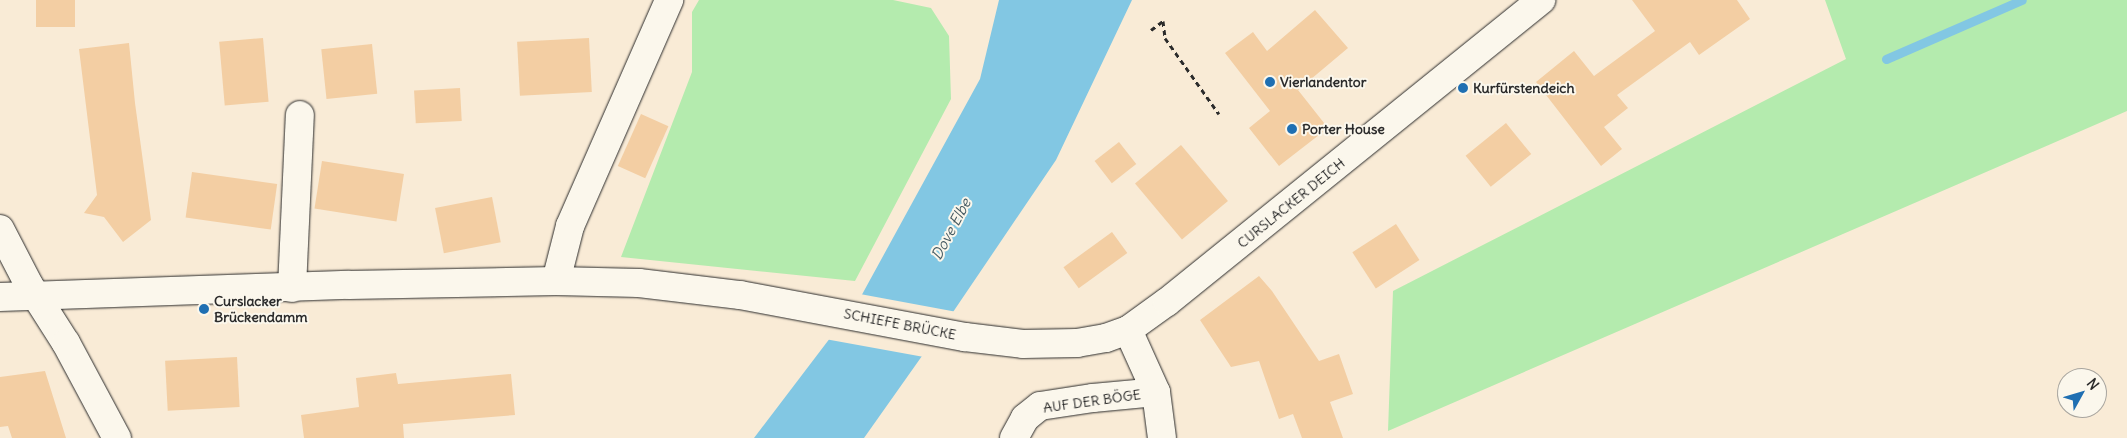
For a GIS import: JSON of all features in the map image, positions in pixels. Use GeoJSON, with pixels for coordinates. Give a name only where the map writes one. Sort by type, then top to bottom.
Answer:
{"type":"FeatureCollection","features":[{"type":"Feature","properties":{"kind":"street"},"geometry":{"type":"LineString","coordinates":[[0,297],[556,281],[570,226],[668,0]]}},
{"type":"Feature","properties":{"kind":"street","name":"CURSLACKER DEICH"},"geometry":{"type":"LineString","coordinates":[[1128,330],[1216,263],[1541,0]]}},
{"type":"Feature","properties":{"kind":"street"},"geometry":{"type":"LineString","coordinates":[[292,288],[300,116]]}},
{"type":"Feature","properties":{"kind":"street"},"geometry":{"type":"LineString","coordinates":[[0,229],[37,296],[66,343],[117,438]]}},
{"type":"Feature","properties":{"kind":"street","name":"SCHIEFE BRÜCKE"},"geometry":{"type":"LineString","coordinates":[[556,281],[640,283],[740,295],[965,337],[1023,344],[1077,343],[1106,338],[1128,330]]}},
{"type":"Feature","properties":{"kind":"street"},"geometry":{"type":"LineString","coordinates":[[1128,330],[1156,392],[1162,438]]}},
{"type":"Feature","properties":{"kind":"street","name":"AUF DER BÖGE"},"geometry":{"type":"LineString","coordinates":[[1014,438],[1025,418],[1040,406],[1093,398],[1156,392]]}},
{"type":"Feature","properties":{"kind":"path"},"geometry":{"type":"LineString","coordinates":[[1151,30],[1162,21],[1165,38],[1219,114]]}},
{"type":"Feature","properties":{"kind":"green space"},"geometry":{"type":"Polygon","coordinates":[[[699,0],[893,0],[931,8],[949,36],[951,99],[855,281],[621,257],[692,72],[692,12],[699,0]]]}},
{"type":"Feature","properties":{"kind":"green space"},"geometry":{"type":"Polygon","coordinates":[[[1825,0],[2127,0],[2127,111],[1388,431],[1393,291],[1846,59],[1825,0]]]}},
{"type":"Feature","properties":{"kind":"water","name":"Dove Elbe"},"geometry":{"type":"Polygon","coordinates":[[[999,0],[1132,0],[1056,160],[951,315],[864,438],[754,438],[859,300],[980,79],[999,0]]]}},
{"type":"Feature","properties":{"kind":"pier"},"geometry":{"type":"Polygon","coordinates":[[[860,294],[957,312],[924,357],[825,339],[860,294]]]}},
{"type":"Feature","properties":{"kind":"building"},"geometry":{"type":"Polygon","coordinates":[[[36,0],[75,0],[75,27],[36,27],[36,0]]]}},
{"type":"Feature","properties":{"kind":"building"},"geometry":{"type":"Polygon","coordinates":[[[1632,0],[1737,0],[1750,19],[1699,55],[1690,42],[1617,95],[1628,108],[1604,127],[1622,149],[1601,166],[1536,82],[1574,51],[1594,76],[1655,31],[1632,0]]]}},
{"type":"Feature","properties":{"kind":"building","name":"Vierlandentor"},"geometry":{"type":"Polygon","coordinates":[[[1315,10],[1348,48],[1298,90],[1328,128],[1279,166],[1249,128],[1270,111],[1225,53],[1253,32],[1267,51],[1315,10]]]}},
{"type":"Feature","properties":{"kind":"building"},"geometry":{"type":"Polygon","coordinates":[[[263,38],[269,102],[225,106],[219,42],[263,38]]]}},
{"type":"Feature","properties":{"kind":"building"},"geometry":{"type":"Polygon","coordinates":[[[589,38],[592,92],[520,96],[517,42],[589,38]]]}},
{"type":"Feature","properties":{"kind":"building"},"geometry":{"type":"Polygon","coordinates":[[[129,43],[151,220],[123,242],[104,217],[84,213],[97,195],[79,49],[129,43]]]}},
{"type":"Feature","properties":{"kind":"building"},"geometry":{"type":"Polygon","coordinates":[[[372,44],[377,94],[327,99],[321,49],[372,44]]]}},
{"type":"Feature","properties":{"kind":"building"},"geometry":{"type":"Polygon","coordinates":[[[460,88],[462,121],[416,123],[414,90],[460,88]]]}},
{"type":"Feature","properties":{"kind":"building"},"geometry":{"type":"Polygon","coordinates":[[[641,114],[668,126],[645,178],[618,166],[641,114]]]}},
{"type":"Feature","properties":{"kind":"building"},"geometry":{"type":"Polygon","coordinates":[[[1506,123],[1531,154],[1491,187],[1466,156],[1506,123]]]}},
{"type":"Feature","properties":{"kind":"building"},"geometry":{"type":"Polygon","coordinates":[[[1119,142],[1136,164],[1112,183],[1095,161],[1119,142]]]}},
{"type":"Feature","properties":{"kind":"building"},"geometry":{"type":"Polygon","coordinates":[[[1181,145],[1228,201],[1182,239],[1135,184],[1181,145]]]}},
{"type":"Feature","properties":{"kind":"building"},"geometry":{"type":"Polygon","coordinates":[[[322,161],[404,174],[396,221],[314,208],[322,161]]]}},
{"type":"Feature","properties":{"kind":"building"},"geometry":{"type":"Polygon","coordinates":[[[192,172],[277,184],[271,230],[186,218],[192,172]]]}},
{"type":"Feature","properties":{"kind":"building"},"geometry":{"type":"Polygon","coordinates":[[[492,197],[501,242],[444,253],[435,208],[492,197]]]}},
{"type":"Feature","properties":{"kind":"building"},"geometry":{"type":"Polygon","coordinates":[[[1396,224],[1419,260],[1376,288],[1352,252],[1396,224]]]}},
{"type":"Feature","properties":{"kind":"building"},"geometry":{"type":"Polygon","coordinates":[[[1112,232],[1127,253],[1079,288],[1063,267],[1112,232]]]}},
{"type":"Feature","properties":{"kind":"building"},"geometry":{"type":"Polygon","coordinates":[[[1259,276],[1272,291],[1319,361],[1339,354],[1353,394],[1330,402],[1343,438],[1302,438],[1293,414],[1279,419],[1259,361],[1231,367],[1200,320],[1259,276]]]}},
{"type":"Feature","properties":{"kind":"building"},"geometry":{"type":"Polygon","coordinates":[[[237,357],[240,407],[168,411],[165,361],[237,357]]]}},
{"type":"Feature","properties":{"kind":"building"},"geometry":{"type":"Polygon","coordinates":[[[45,371],[66,438],[12,438],[8,426],[0,427],[0,377],[45,371]]]}},
{"type":"Feature","properties":{"kind":"building"},"geometry":{"type":"Polygon","coordinates":[[[396,373],[398,384],[511,374],[515,415],[403,424],[404,438],[304,438],[301,415],[359,407],[356,378],[396,373]]]}},
{"type":"Feature","properties":{"kind":"waterway"},"geometry":{"type":"LineString","coordinates":[[1886,59],[2022,0]]}},
{"type":"Feature","properties":{"kind":"place","name":"Vierlandentor"},"geometry":{"type":"Point","coordinates":[1270,82]}},
{"type":"Feature","properties":{"kind":"place","name":"Kurfürstendeich"},"geometry":{"type":"Point","coordinates":[1463,88]}},
{"type":"Feature","properties":{"kind":"place","name":"Porter House"},"geometry":{"type":"Point","coordinates":[1292,129]}},
{"type":"Feature","properties":{"kind":"place","name":"Curslacker Brückendamm"},"geometry":{"type":"Point","coordinates":[204,309]}}]}
